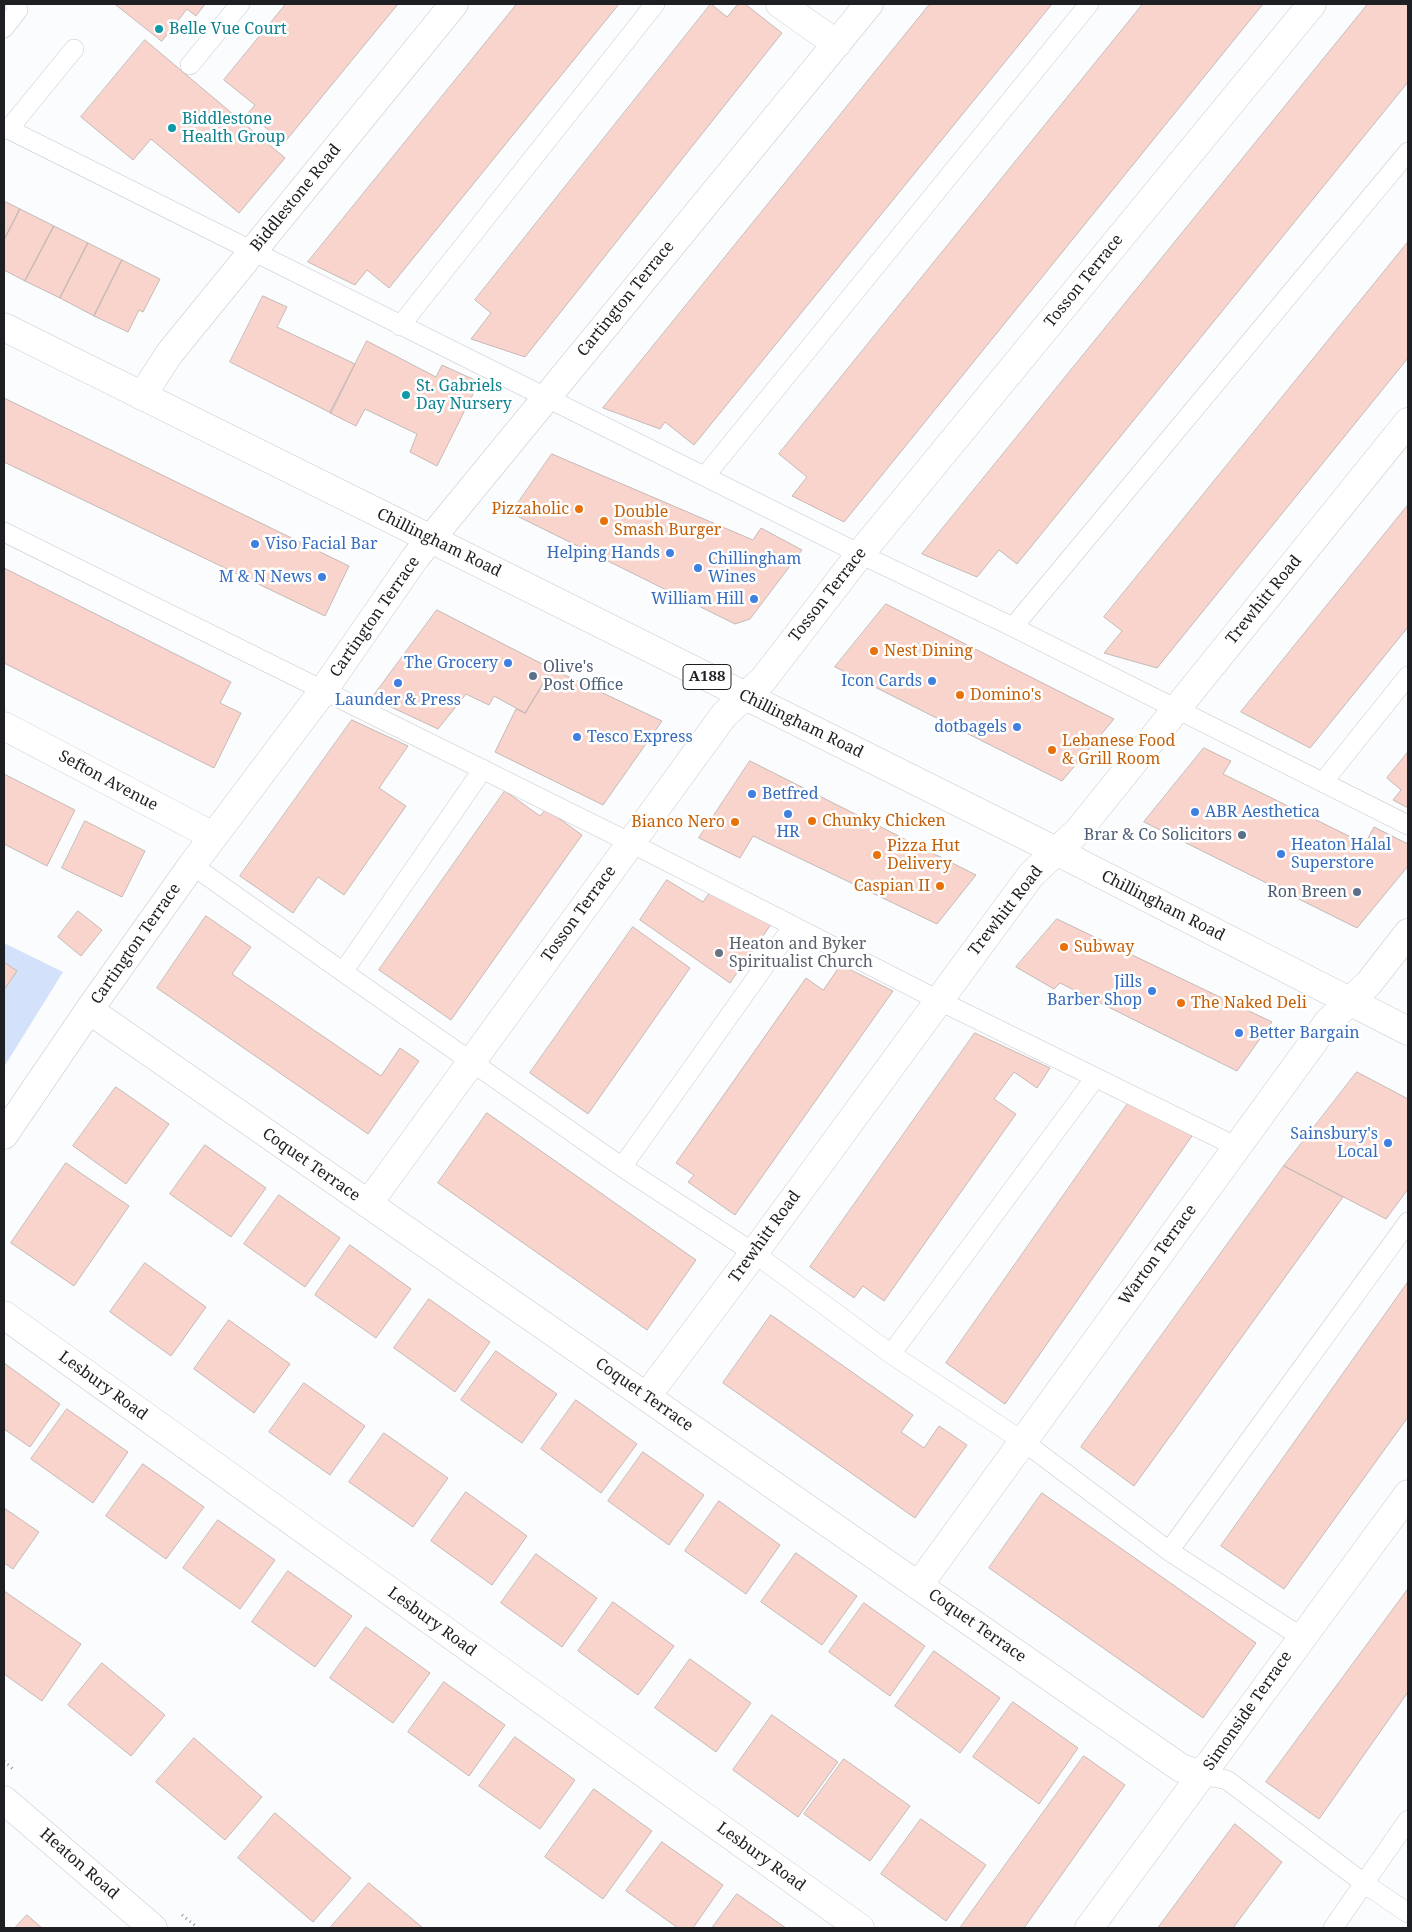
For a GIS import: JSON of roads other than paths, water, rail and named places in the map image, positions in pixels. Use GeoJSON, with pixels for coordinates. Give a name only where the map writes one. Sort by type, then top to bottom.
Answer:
{"type":"FeatureCollection","features":[{"type":"Feature","properties":{"kind":"street","name":"Biddlestone Road"},"geometry":{"type":"LineString","coordinates":[[142,396],[169,354],[454,4]]}},
{"type":"Feature","properties":{"kind":"street"},"geometry":{"type":"LineString","coordinates":[[780,4],[837,44]]}},
{"type":"Feature","properties":{"kind":"street","name":"Cartington Terrace"},"geometry":{"type":"LineString","coordinates":[[4,1135],[192,864],[323,691],[415,558],[869,4]]}},
{"type":"Feature","properties":{"kind":"street","name":"Tosson Terrace"},"geometry":{"type":"LineString","coordinates":[[368,1204],[724,715],[763,680],[860,554],[1312,4]]}},
{"type":"Feature","properties":{"kind":"street","name":"Chillingham Road"},"geometry":{"type":"LineString","coordinates":[[4,328],[1056,851],[1348,1002],[1408,1030]]}},
{"type":"Feature","properties":{"kind":"street","name":"Trewhitt Road"},"geometry":{"type":"LineString","coordinates":[[646,1397],[754,1253],[1031,874],[1078,831],[1408,422]]}},
{"type":"Feature","properties":{"kind":"street","name":"Sefton Avenue"},"geometry":{"type":"LineString","coordinates":[[4,726],[213,836]]}},
{"type":"Feature","properties":{"kind":"street","name":"Warton Terrace"},"geometry":{"type":"LineString","coordinates":[[918,1586],[1328,1022],[1369,983],[1408,933]]}},
{"type":"Feature","properties":{"kind":"street","name":"Coquet Terrace"},"geometry":{"type":"LineString","coordinates":[[89,1010],[1181,1768],[1203,1775]]}},
{"type":"Feature","properties":{"kind":"street","name":"Lesbury Road"},"geometry":{"type":"LineString","coordinates":[[4,1315],[860,1928]]}},
{"type":"Feature","properties":{"kind":"street","name":"Simonside Terrace"},"geometry":{"type":"LineString","coordinates":[[1089,1928],[1203,1775],[1301,1637],[1408,1494]]}},
{"type":"Feature","properties":{"kind":"street","name":"Heaton Road"},"geometry":{"type":"LineString","coordinates":[[4,1800],[154,1928]]}},
{"type":"Feature","properties":{"kind":"lane"},"geometry":{"type":"LineString","coordinates":[[4,28],[18,10],[15,4]]}},
{"type":"Feature","properties":{"kind":"lane"},"geometry":{"type":"LineString","coordinates":[[190,65],[240,4]]}},
{"type":"Feature","properties":{"kind":"lane"},"geometry":{"type":"LineString","coordinates":[[400,326],[655,4]]}},
{"type":"Feature","properties":{"kind":"lane"},"geometry":{"type":"LineString","coordinates":[[705,476],[1089,4]]}},
{"type":"Feature","properties":{"kind":"lane"},"geometry":{"type":"LineString","coordinates":[[74,49],[6,128],[400,326],[860,554],[1013,627],[1408,825]]}},
{"type":"Feature","properties":{"kind":"lane"},"geometry":{"type":"LineString","coordinates":[[1013,627],[1408,152]]}},
{"type":"Feature","properties":{"kind":"lane"},"geometry":{"type":"LineString","coordinates":[[4,532],[631,843],[1094,1078],[1237,1147]]}},
{"type":"Feature","properties":{"kind":"lane"},"geometry":{"type":"LineString","coordinates":[[1323,782],[1408,676]]}},
{"type":"Feature","properties":{"kind":"lane"},"geometry":{"type":"LineString","coordinates":[[343,972],[483,769]]}},
{"type":"Feature","properties":{"kind":"lane"},"geometry":{"type":"LineString","coordinates":[[192,864],[471,1062],[622,1166],[754,1253],[891,1354],[1024,1442],[1169,1551],[1301,1637]]}},
{"type":"Feature","properties":{"kind":"lane"},"geometry":{"type":"LineString","coordinates":[[622,1166],[793,926]]}},
{"type":"Feature","properties":{"kind":"lane"},"geometry":{"type":"LineString","coordinates":[[891,1354],[1094,1078]]}},
{"type":"Feature","properties":{"kind":"lane"},"geometry":{"type":"LineString","coordinates":[[1169,1551],[1408,1222]]}},
{"type":"Feature","properties":{"kind":"lane"},"geometry":{"type":"LineString","coordinates":[[1203,1775],[1227,1780],[1365,1884],[1408,1913]]}},
{"type":"Feature","properties":{"kind":"lane"},"geometry":{"type":"LineString","coordinates":[[1333,1928],[1408,1820]]}},
{"type":"Feature","properties":{"kind":"place","name":"Belle Vue Court"},"geometry":{"type":"Point","coordinates":[159,29]}},
{"type":"Feature","properties":{"kind":"place","name":"Biddlestone Health Group"},"geometry":{"type":"Point","coordinates":[172,128]}},
{"type":"Feature","properties":{"kind":"place","name":"St. Gabriels Day Nursery"},"geometry":{"type":"Point","coordinates":[406,395]}},
{"type":"Feature","properties":{"kind":"place","name":"Pizzaholic"},"geometry":{"type":"Point","coordinates":[579,509]}},
{"type":"Feature","properties":{"kind":"place","name":"Double Smash Burger"},"geometry":{"type":"Point","coordinates":[604,521]}},
{"type":"Feature","properties":{"kind":"place","name":"Viso Facial Bar"},"geometry":{"type":"Point","coordinates":[255,544]}},
{"type":"Feature","properties":{"kind":"place","name":"Helping Hands"},"geometry":{"type":"Point","coordinates":[670,553]}},
{"type":"Feature","properties":{"kind":"place","name":"Chillingham Wines"},"geometry":{"type":"Point","coordinates":[698,568]}},
{"type":"Feature","properties":{"kind":"place","name":"M & N News"},"geometry":{"type":"Point","coordinates":[322,577]}},
{"type":"Feature","properties":{"kind":"place","name":"William Hill"},"geometry":{"type":"Point","coordinates":[754,599]}},
{"type":"Feature","properties":{"kind":"place","name":"Nest Dining"},"geometry":{"type":"Point","coordinates":[874,651]}},
{"type":"Feature","properties":{"kind":"place","name":"The Grocery"},"geometry":{"type":"Point","coordinates":[508,663]}},
{"type":"Feature","properties":{"kind":"place","name":"Olive's Post Office"},"geometry":{"type":"Point","coordinates":[533,676]}},
{"type":"Feature","properties":{"kind":"place","name":"Icon Cards"},"geometry":{"type":"Point","coordinates":[932,681]}},
{"type":"Feature","properties":{"kind":"place","name":"Launder & Press"},"geometry":{"type":"Point","coordinates":[398,683]}},
{"type":"Feature","properties":{"kind":"place","name":"Domino's"},"geometry":{"type":"Point","coordinates":[960,695]}},
{"type":"Feature","properties":{"kind":"place","name":"dotbagels"},"geometry":{"type":"Point","coordinates":[1017,727]}},
{"type":"Feature","properties":{"kind":"place","name":"Tesco Express"},"geometry":{"type":"Point","coordinates":[577,737]}},
{"type":"Feature","properties":{"kind":"place","name":"Lebanese Food & Grill Room"},"geometry":{"type":"Point","coordinates":[1052,750]}},
{"type":"Feature","properties":{"kind":"place","name":"Betfred"},"geometry":{"type":"Point","coordinates":[752,794]}},
{"type":"Feature","properties":{"kind":"place","name":"ABR Aesthetica"},"geometry":{"type":"Point","coordinates":[1195,812]}},
{"type":"Feature","properties":{"kind":"place","name":"HR"},"geometry":{"type":"Point","coordinates":[788,814]}},
{"type":"Feature","properties":{"kind":"place","name":"Chunky Chicken"},"geometry":{"type":"Point","coordinates":[812,821]}},
{"type":"Feature","properties":{"kind":"place","name":"Bianco Nero"},"geometry":{"type":"Point","coordinates":[735,822]}},
{"type":"Feature","properties":{"kind":"place","name":"Brar & Co Solicitors"},"geometry":{"type":"Point","coordinates":[1242,835]}},
{"type":"Feature","properties":{"kind":"place","name":"Heaton Halal Superstore"},"geometry":{"type":"Point","coordinates":[1281,854]}},
{"type":"Feature","properties":{"kind":"place","name":"Pizza Hut Delivery"},"geometry":{"type":"Point","coordinates":[877,855]}},
{"type":"Feature","properties":{"kind":"place","name":"Caspian II"},"geometry":{"type":"Point","coordinates":[940,886]}},
{"type":"Feature","properties":{"kind":"place","name":"Ron Breen"},"geometry":{"type":"Point","coordinates":[1357,892]}},
{"type":"Feature","properties":{"kind":"place","name":"Subway"},"geometry":{"type":"Point","coordinates":[1064,947]}},
{"type":"Feature","properties":{"kind":"place","name":"Heaton and Byker Spiritualist Church"},"geometry":{"type":"Point","coordinates":[719,953]}},
{"type":"Feature","properties":{"kind":"place","name":"Jills Barber Shop"},"geometry":{"type":"Point","coordinates":[1152,991]}},
{"type":"Feature","properties":{"kind":"place","name":"The Naked Deli"},"geometry":{"type":"Point","coordinates":[1181,1003]}},
{"type":"Feature","properties":{"kind":"place","name":"Better Bargain"},"geometry":{"type":"Point","coordinates":[1239,1033]}},
{"type":"Feature","properties":{"kind":"place","name":"Sainsbury's Local"},"geometry":{"type":"Point","coordinates":[1388,1143]}}]}
